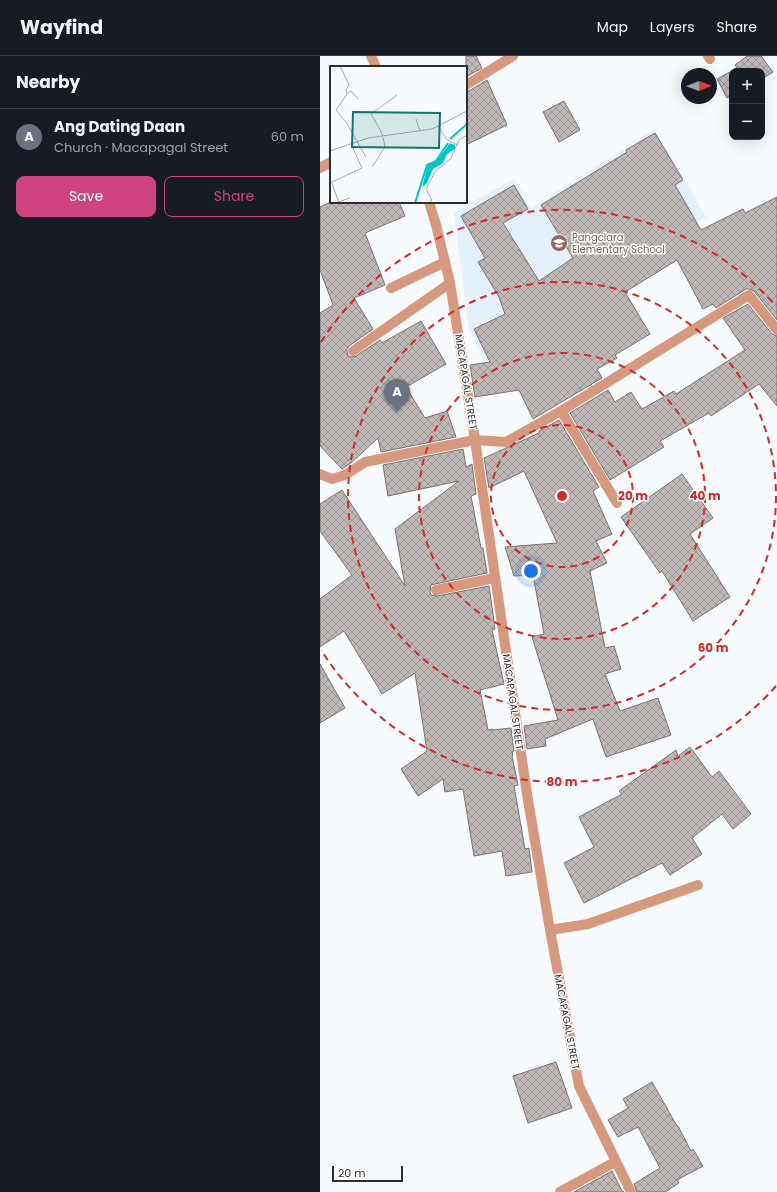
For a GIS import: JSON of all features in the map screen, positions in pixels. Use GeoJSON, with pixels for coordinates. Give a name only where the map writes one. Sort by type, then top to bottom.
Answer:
{"type":"FeatureCollection","features":[{"type":"Feature","properties":{"kind":"street"},"geometry":{"type":"LineString","coordinates":[[371,56],[376,66]]}},
{"type":"Feature","properties":{"kind":"street"},"geometry":{"type":"LineString","coordinates":[[467,84],[513,56]]}},
{"type":"Feature","properties":{"kind":"street"},"geometry":{"type":"LineString","coordinates":[[320,168],[330,163]]}},
{"type":"Feature","properties":{"kind":"street","name":"MACAPAGAL STREET"},"geometry":{"type":"LineString","coordinates":[[429,203],[450,283],[475,440],[526,794],[579,1086],[631,1192]]}},
{"type":"Feature","properties":{"kind":"street"},"geometry":{"type":"LineString","coordinates":[[391,288],[445,262]]}},
{"type":"Feature","properties":{"kind":"street"},"geometry":{"type":"LineString","coordinates":[[353,351],[450,283]]}},
{"type":"Feature","properties":{"kind":"street"},"geometry":{"type":"LineString","coordinates":[[320,474],[332,479],[345,475],[365,462],[475,440],[506,442],[561,411],[750,295],[777,330]]}},
{"type":"Feature","properties":{"kind":"street"},"geometry":{"type":"LineString","coordinates":[[561,411],[618,503]]}},
{"type":"Feature","properties":{"kind":"street"},"geometry":{"type":"LineString","coordinates":[[436,590],[495,578]]}},
{"type":"Feature","properties":{"kind":"street"},"geometry":{"type":"LineString","coordinates":[[550,930],[588,924],[698,885]]}},
{"type":"Feature","properties":{"kind":"street"},"geometry":{"type":"LineString","coordinates":[[560,1192],[615,1162]]}},
{"type":"Feature","properties":{"kind":"shaded area","name":"Pangclara Elementary School"},"geometry":{"type":"Polygon","coordinates":[[[655,129],[706,217],[615,269],[563,318],[484,361],[469,329],[454,213],[514,178],[531,208],[655,129]]]}},
{"type":"Feature","properties":{"kind":"building"},"geometry":{"type":"Polygon","coordinates":[[[466,56],[476,56],[482,68],[467,76],[466,56]]]}},
{"type":"Feature","properties":{"kind":"building"},"geometry":{"type":"Polygon","coordinates":[[[747,56],[761,56],[773,72],[765,77],[765,68],[737,68],[735,65],[747,56]]]}},
{"type":"Feature","properties":{"kind":"building"},"geometry":{"type":"Polygon","coordinates":[[[729,72],[729,97],[727,98],[717,79],[729,72]]]}},
{"type":"Feature","properties":{"kind":"building"},"geometry":{"type":"Polygon","coordinates":[[[487,80],[507,125],[467,145],[467,91],[487,80]]]}},
{"type":"Feature","properties":{"kind":"building"},"geometry":{"type":"Polygon","coordinates":[[[564,101],[580,130],[559,142],[543,112],[564,101]]]}},
{"type":"Feature","properties":{"kind":"building"},"geometry":{"type":"Polygon","coordinates":[[[655,133],[683,180],[675,185],[701,230],[743,209],[745,213],[777,197],[777,320],[754,291],[749,289],[746,289],[716,308],[713,304],[703,309],[677,260],[625,292],[650,334],[615,355],[617,358],[597,369],[602,378],[533,419],[519,390],[475,397],[470,365],[490,362],[474,329],[505,314],[499,297],[478,262],[485,258],[461,216],[514,185],[528,209],[503,223],[539,281],[573,258],[541,205],[655,133]]]}},
{"type":"Feature","properties":{"kind":"building"},"geometry":{"type":"Polygon","coordinates":[[[330,202],[399,203],[405,216],[365,233],[385,285],[354,298],[373,329],[349,346],[347,352],[351,357],[356,356],[380,340],[382,343],[421,321],[446,364],[406,387],[425,418],[447,411],[456,437],[381,452],[378,438],[351,463],[342,469],[320,446],[320,313],[333,305],[320,270],[320,207],[330,202]]]}},
{"type":"Feature","properties":{"kind":"building"},"geometry":{"type":"Polygon","coordinates":[[[748,304],[772,334],[777,336],[777,406],[759,384],[711,416],[709,413],[660,441],[664,447],[610,480],[570,413],[608,390],[615,402],[631,392],[642,409],[674,391],[676,394],[745,350],[723,318],[748,304]]]}},
{"type":"Feature","properties":{"kind":"building"},"geometry":{"type":"Polygon","coordinates":[[[559,420],[599,487],[593,491],[612,534],[596,541],[607,563],[590,571],[605,648],[614,646],[621,669],[605,674],[620,711],[658,698],[671,735],[606,757],[593,719],[545,739],[546,746],[527,749],[524,726],[558,720],[532,637],[544,634],[533,575],[514,576],[505,547],[557,543],[524,471],[489,488],[484,458],[539,433],[539,431],[559,420]]]}},
{"type":"Feature","properties":{"kind":"building"},"geometry":{"type":"Polygon","coordinates":[[[463,449],[466,467],[472,464],[476,494],[471,496],[487,573],[431,585],[430,591],[431,595],[437,596],[489,586],[495,629],[492,630],[504,684],[480,690],[488,730],[511,728],[514,751],[512,752],[512,756],[518,785],[514,786],[525,849],[529,848],[532,872],[506,876],[502,851],[474,856],[463,789],[445,792],[443,779],[418,796],[401,769],[427,751],[415,673],[382,694],[344,631],[320,647],[320,599],[352,575],[320,531],[320,504],[342,490],[405,586],[395,529],[459,481],[388,496],[383,465],[463,449]]]}},
{"type":"Feature","properties":{"kind":"building"},"geometry":{"type":"Polygon","coordinates":[[[682,474],[713,518],[690,534],[730,597],[693,621],[662,571],[660,573],[621,517],[682,474]]]}},
{"type":"Feature","properties":{"kind":"building"},"geometry":{"type":"Polygon","coordinates":[[[320,664],[345,708],[320,723],[320,664]]]}},
{"type":"Feature","properties":{"kind":"building"},"geometry":{"type":"Polygon","coordinates":[[[690,747],[712,777],[719,771],[751,814],[733,829],[722,814],[692,838],[702,854],[670,875],[662,863],[584,903],[564,863],[594,847],[579,817],[622,794],[619,791],[676,750],[678,756],[690,747]]]}},
{"type":"Feature","properties":{"kind":"building"},"geometry":{"type":"Polygon","coordinates":[[[556,1062],[572,1108],[528,1123],[513,1076],[556,1062]]]}},
{"type":"Feature","properties":{"kind":"building"},"geometry":{"type":"Polygon","coordinates":[[[652,1082],[691,1151],[693,1149],[703,1166],[677,1180],[679,1183],[665,1192],[637,1192],[634,1184],[660,1168],[638,1127],[618,1137],[608,1120],[628,1108],[623,1099],[652,1082]]]}},
{"type":"Feature","properties":{"kind":"building"},"geometry":{"type":"Polygon","coordinates":[[[612,1171],[622,1191],[624,1192],[574,1192],[612,1171]]]}},
{"type":"Feature","properties":{"kind":"place","name":"Pangclara Elementary School"},"geometry":{"type":"Point","coordinates":[559,243]}},
{"type":"Feature","properties":{"kind":"place","name":"Ang Dating Daan"},"geometry":{"type":"Point","coordinates":[397,412]}}]}
